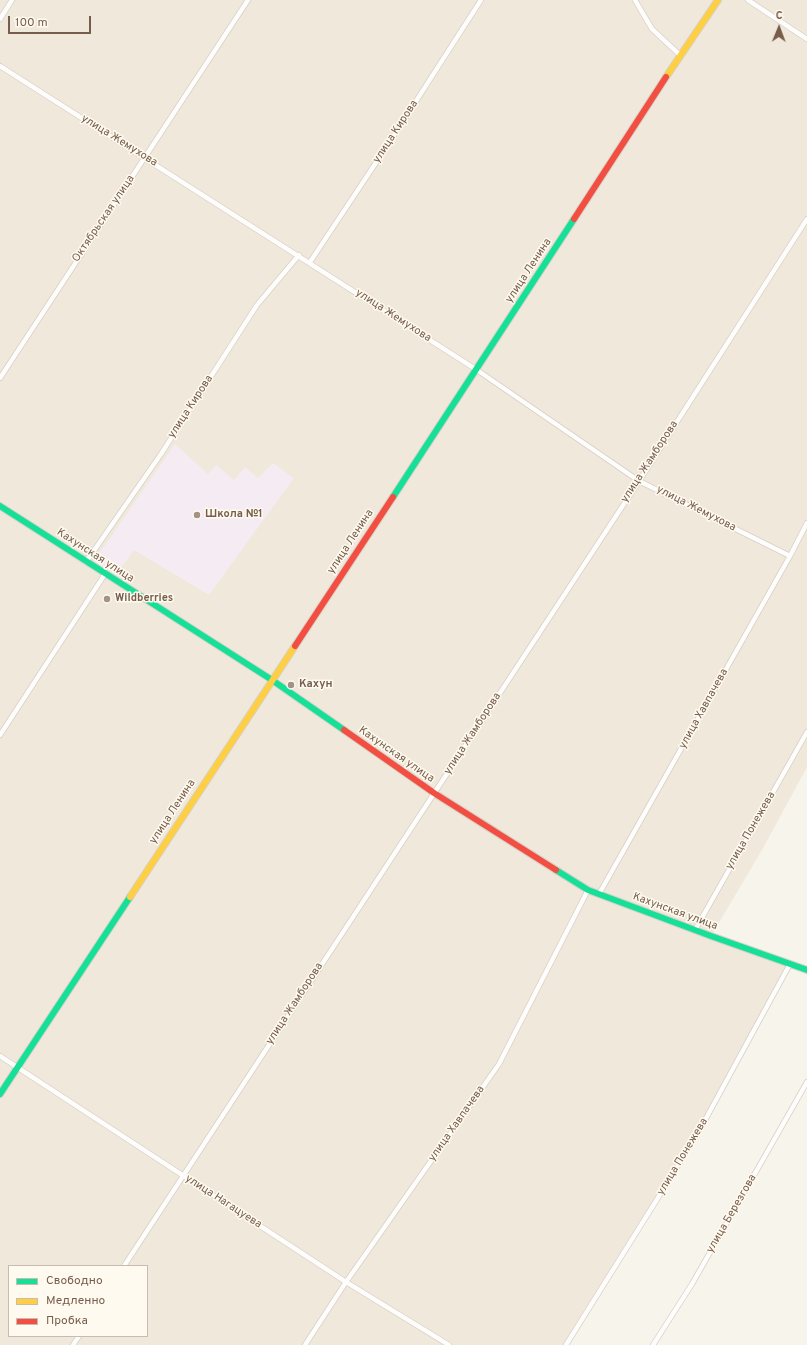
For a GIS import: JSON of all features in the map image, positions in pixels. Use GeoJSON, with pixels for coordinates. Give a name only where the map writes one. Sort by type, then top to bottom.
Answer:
{"type":"FeatureCollection","features":[{"type":"Feature","properties":{"kind":"street"},"geometry":{"type":"LineString","coordinates":[[0,19],[12,0]]}},
{"type":"Feature","properties":{"kind":"street","name":"Октябрьская улица"},"geometry":{"type":"LineString","coordinates":[[0,378],[248,0]]}},
{"type":"Feature","properties":{"kind":"street","name":"улица Кирова"},"geometry":{"type":"LineString","coordinates":[[310,262],[481,0]]}},
{"type":"Feature","properties":{"kind":"street"},"geometry":{"type":"LineString","coordinates":[[635,0],[652,29],[680,55]]}},
{"type":"Feature","properties":{"kind":"street","name":"улица Ленина"},"geometry":{"type":"LineString","coordinates":[[0,1094],[477,370],[680,55],[718,0]]}},
{"type":"Feature","properties":{"kind":"street"},"geometry":{"type":"LineString","coordinates":[[748,0],[807,39]]}},
{"type":"Feature","properties":{"kind":"street","name":"улица Жемухова"},"geometry":{"type":"LineString","coordinates":[[0,66],[310,262],[477,370],[639,481],[790,556]]}},
{"type":"Feature","properties":{"kind":"street","name":"улица Жамборова"},"geometry":{"type":"LineString","coordinates":[[125,1265],[639,481],[807,219]]}},
{"type":"Feature","properties":{"kind":"street","name":"улица Кирова"},"geometry":{"type":"LineString","coordinates":[[86,562],[161,454],[257,305],[299,256]]}},
{"type":"Feature","properties":{"kind":"street","name":"Кахунская улица"},"geometry":{"type":"LineString","coordinates":[[0,506],[272,680],[434,794],[588,890],[806,969]]}},
{"type":"Feature","properties":{"kind":"street","name":"улица Хавпачева"},"geometry":{"type":"LineString","coordinates":[[599,894],[790,556],[807,523]]}},
{"type":"Feature","properties":{"kind":"street"},"geometry":{"type":"LineString","coordinates":[[0,735],[105,574]]}},
{"type":"Feature","properties":{"kind":"street","name":"улица Понежева"},"geometry":{"type":"LineString","coordinates":[[695,930],[807,732]]}},
{"type":"Feature","properties":{"kind":"street","name":"улица Хавпачева"},"geometry":{"type":"LineString","coordinates":[[305,1345],[346,1282],[499,1064],[588,890]]}},
{"type":"Feature","properties":{"kind":"street","name":"улица Понежева"},"geometry":{"type":"LineString","coordinates":[[566,1345],[698,1132],[790,964]]}},
{"type":"Feature","properties":{"kind":"street","name":"улица Нагацуева"},"geometry":{"type":"LineString","coordinates":[[0,1056],[346,1282],[449,1345]]}},
{"type":"Feature","properties":{"kind":"street","name":"улица Березгова"},"geometry":{"type":"LineString","coordinates":[[653,1345],[692,1284],[807,1082]]}},
{"type":"Feature","properties":{"kind":"shaded area"},"geometry":{"type":"Polygon","coordinates":[[[0,0],[807,0],[807,767],[762,850],[711,936],[790,964],[698,1133],[566,1345],[0,1345],[0,0]]]}},
{"type":"Feature","properties":{"kind":"shaded area","name":"Школа №1"},"geometry":{"type":"Polygon","coordinates":[[[175,444],[208,474],[216,465],[234,480],[245,467],[258,478],[273,463],[294,478],[209,595],[134,550],[116,575],[94,561],[175,444]]]}},
{"type":"Feature","properties":{"kind":"traffic: fast"},"geometry":{"type":"LineString","coordinates":[[393,497],[574,219]]}},
{"type":"Feature","properties":{"kind":"traffic: fast"},"geometry":{"type":"LineString","coordinates":[[0,506],[272,680],[344,730]]}},
{"type":"Feature","properties":{"kind":"traffic: fast"},"geometry":{"type":"LineString","coordinates":[[556,870],[588,890],[807,970]]}},
{"type":"Feature","properties":{"kind":"traffic: fast"},"geometry":{"type":"LineString","coordinates":[[0,1094],[130,897]]}},
{"type":"Feature","properties":{"kind":"traffic: slow"},"geometry":{"type":"LineString","coordinates":[[666,77],[718,0]]}},
{"type":"Feature","properties":{"kind":"traffic: slow"},"geometry":{"type":"LineString","coordinates":[[130,897],[295,646]]}},
{"type":"Feature","properties":{"kind":"traffic: jam"},"geometry":{"type":"LineString","coordinates":[[574,219],[666,77]]}},
{"type":"Feature","properties":{"kind":"traffic: jam"},"geometry":{"type":"LineString","coordinates":[[295,646],[393,497]]}},
{"type":"Feature","properties":{"kind":"traffic: jam"},"geometry":{"type":"LineString","coordinates":[[344,730],[434,793],[556,870]]}},
{"type":"Feature","properties":{"kind":"place","name":"Школа №1"},"geometry":{"type":"Point","coordinates":[197,515]}},
{"type":"Feature","properties":{"kind":"place","name":"Wildberries"},"geometry":{"type":"Point","coordinates":[107,599]}},
{"type":"Feature","properties":{"kind":"place","name":"Кахун"},"geometry":{"type":"Point","coordinates":[291,685]}}]}
